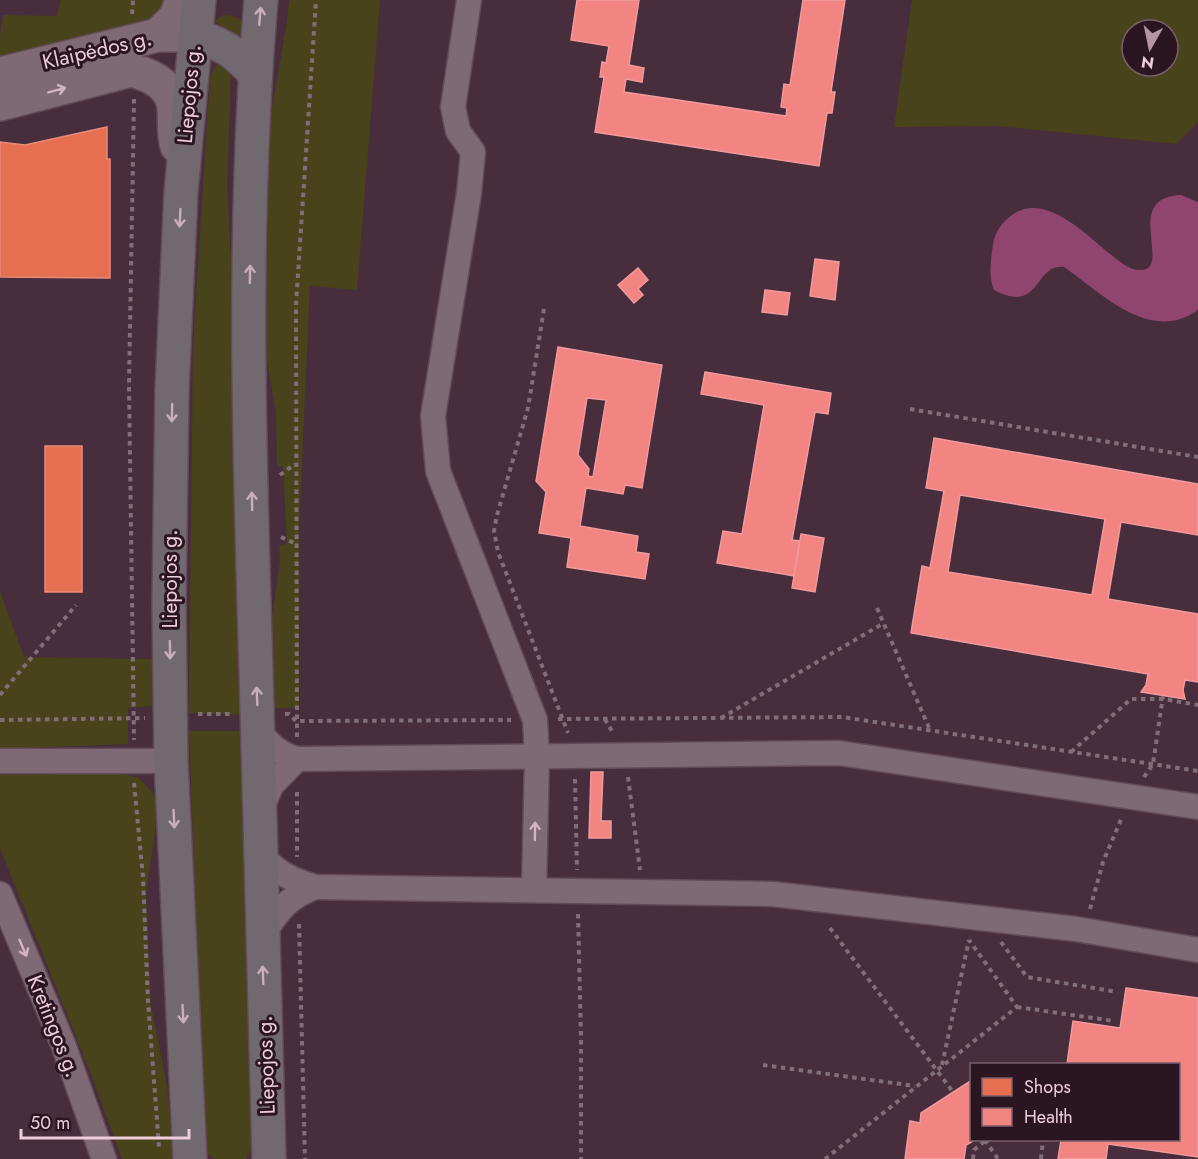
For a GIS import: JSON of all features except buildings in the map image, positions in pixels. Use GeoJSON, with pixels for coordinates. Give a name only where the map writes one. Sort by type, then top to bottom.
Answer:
{"type":"FeatureCollection","features":[{"type":"Feature","properties":{"kind":"main road"},"geometry":{"type":"LineString","coordinates":[[158,35],[176,17],[182,0]]}},
{"type":"Feature","properties":{"kind":"main road","name":"Liepojos g."},"geometry":{"type":"LineString","coordinates":[[175,1154],[169,604],[172,400],[184,160],[199,0]]}},
{"type":"Feature","properties":{"kind":"main road","name":"Liepojos g."},"geometry":{"type":"LineString","coordinates":[[261,0],[255,74],[249,333],[252,532],[269,1159]]}},
{"type":"Feature","properties":{"kind":"main road","name":"Klaipėdos g."},"geometry":{"type":"LineString","coordinates":[[0,74],[158,35],[195,35]]}},
{"type":"Feature","properties":{"kind":"main road"},"geometry":{"type":"LineString","coordinates":[[195,35],[226,47],[255,74]]}},
{"type":"Feature","properties":{"kind":"main road"},"geometry":{"type":"LineString","coordinates":[[0,104],[131,70],[144,73],[158,80],[168,92],[174,105],[176,142],[184,160]]}},
{"type":"Feature","properties":{"kind":"street"},"geometry":{"type":"LineString","coordinates":[[469,0],[453,107],[458,131],[473,152],[469,193],[433,416],[438,471],[535,720],[537,757],[534,890]]}},
{"type":"Feature","properties":{"kind":"street"},"geometry":{"type":"LineString","coordinates":[[258,723],[273,748],[297,759],[839,753],[1198,807]]}},
{"type":"Feature","properties":{"kind":"street"},"geometry":{"type":"LineString","coordinates":[[260,813],[271,786],[297,759]]}},
{"type":"Feature","properties":{"kind":"street"},"geometry":{"type":"LineString","coordinates":[[0,761],[171,761]]}},
{"type":"Feature","properties":{"kind":"street"},"geometry":{"type":"LineString","coordinates":[[261,855],[278,872],[304,888],[773,894],[1076,929],[1198,950]]}},
{"type":"Feature","properties":{"kind":"street"},"geometry":{"type":"LineString","coordinates":[[262,935],[286,903],[304,888]]}},
{"type":"Feature","properties":{"kind":"street","name":"Kretingos g."},"geometry":{"type":"LineString","coordinates":[[0,894],[63,1044],[104,1159]]}},
{"type":"Feature","properties":{"kind":"path"},"geometry":{"type":"LineString","coordinates":[[305,1159],[304,888],[296,721],[296,305],[316,0]]}},
{"type":"Feature","properties":{"kind":"path"},"geometry":{"type":"LineString","coordinates":[[134,91],[129,386],[134,796],[143,877],[148,1001],[175,1154]]}},
{"type":"Feature","properties":{"kind":"path"},"geometry":{"type":"LineString","coordinates":[[910,409],[1198,457]]}},
{"type":"Feature","properties":{"kind":"path"},"geometry":{"type":"LineString","coordinates":[[279,475],[296,464]]}},
{"type":"Feature","properties":{"kind":"path"},"geometry":{"type":"LineString","coordinates":[[281,537],[296,544]]}},
{"type":"Feature","properties":{"kind":"path"},"geometry":{"type":"LineString","coordinates":[[0,694],[76,605]]}},
{"type":"Feature","properties":{"kind":"path"},"geometry":{"type":"LineString","coordinates":[[878,608],[930,730]]}},
{"type":"Feature","properties":{"kind":"path"},"geometry":{"type":"LineString","coordinates":[[720,718],[884,623]]}},
{"type":"Feature","properties":{"kind":"path"},"geometry":{"type":"LineString","coordinates":[[1071,752],[1131,699],[1162,699],[1198,705]]}},
{"type":"Feature","properties":{"kind":"path"},"geometry":{"type":"LineString","coordinates":[[0,720],[134,720],[171,715],[258,723],[288,714],[296,721],[842,717],[1198,771]]}},
{"type":"Feature","properties":{"kind":"path"},"geometry":{"type":"LineString","coordinates":[[605,718],[625,754],[643,891]]}},
{"type":"Feature","properties":{"kind":"path"},"geometry":{"type":"LineString","coordinates":[[942,1066],[969,940],[983,918],[1027,977],[1118,992]]}},
{"type":"Feature","properties":{"kind":"path"},"geometry":{"type":"LineString","coordinates":[[830,928],[953,1092]]}},
{"type":"Feature","properties":{"kind":"path"},"geometry":{"type":"LineString","coordinates":[[969,940],[1017,1007],[1114,1021]]}},
{"type":"Feature","properties":{"kind":"path"},"geometry":{"type":"LineString","coordinates":[[825,1159],[1017,1007]]}},
{"type":"Feature","properties":{"kind":"path"},"geometry":{"type":"LineString","coordinates":[[763,1065],[916,1086]]}},
{"type":"Feature","properties":{"kind":"path"},"geometry":{"type":"LineString","coordinates":[[973,1159],[974,1150],[984,1141]]}},
{"type":"Feature","properties":{"kind":"path"},"geometry":{"type":"LineString","coordinates":[[986,1141],[998,1159]]}},
{"type":"Feature","properties":{"kind":"path"},"geometry":{"type":"LineString","coordinates":[[1041,1159],[1043,1141]]}},
{"type":"Feature","properties":{"kind":"shaded area"},"geometry":{"type":"Polygon","coordinates":[[[60,0],[172,0],[152,22],[0,61],[3,15],[57,16],[60,0]]]}},
{"type":"Feature","properties":{"kind":"shaded area"},"geometry":{"type":"Polygon","coordinates":[[[289,0],[380,0],[357,290],[310,286],[299,528],[299,708],[271,708],[268,646],[280,562],[279,545],[287,544],[283,466],[277,466],[276,413],[266,355],[269,125],[289,0]]]}},
{"type":"Feature","properties":{"kind":"shaded area"},"geometry":{"type":"Polygon","coordinates":[[[912,0],[1198,0],[1198,122],[1176,144],[998,126],[894,127],[912,0]]]}},
{"type":"Feature","properties":{"kind":"shaded area"},"geometry":{"type":"Polygon","coordinates":[[[228,15],[239,19],[244,24],[246,43],[215,21],[221,16],[228,15]]]}},
{"type":"Feature","properties":{"kind":"shaded area"},"geometry":{"type":"Polygon","coordinates":[[[222,61],[231,71],[227,188],[235,326],[246,715],[189,713],[193,345],[210,77],[216,65],[222,61]]]}},
{"type":"Feature","properties":{"kind":"shaded area"},"geometry":{"type":"Polygon","coordinates":[[[1181,195],[1198,202],[1198,310],[1180,319],[1162,321],[1145,318],[1111,301],[1064,267],[1054,268],[1029,293],[1021,297],[994,290],[990,267],[995,235],[1012,215],[1024,209],[1037,208],[1051,212],[1077,227],[1125,265],[1142,270],[1150,266],[1152,257],[1151,219],[1154,207],[1164,199],[1181,195]]]}},
{"type":"Feature","properties":{"kind":"shaded area"},"geometry":{"type":"Polygon","coordinates":[[[0,591],[24,657],[152,659],[152,706],[128,708],[128,744],[0,749],[0,591]]]}},
{"type":"Feature","properties":{"kind":"shaded area"},"geometry":{"type":"Polygon","coordinates":[[[189,731],[244,731],[257,1139],[246,1159],[214,1159],[205,1151],[189,731]]]}},
{"type":"Feature","properties":{"kind":"shaded area"},"geometry":{"type":"Polygon","coordinates":[[[119,773],[139,778],[154,794],[158,811],[146,893],[151,1006],[167,1085],[173,1159],[122,1159],[91,1074],[0,848],[0,775],[119,773]]]}}]}
